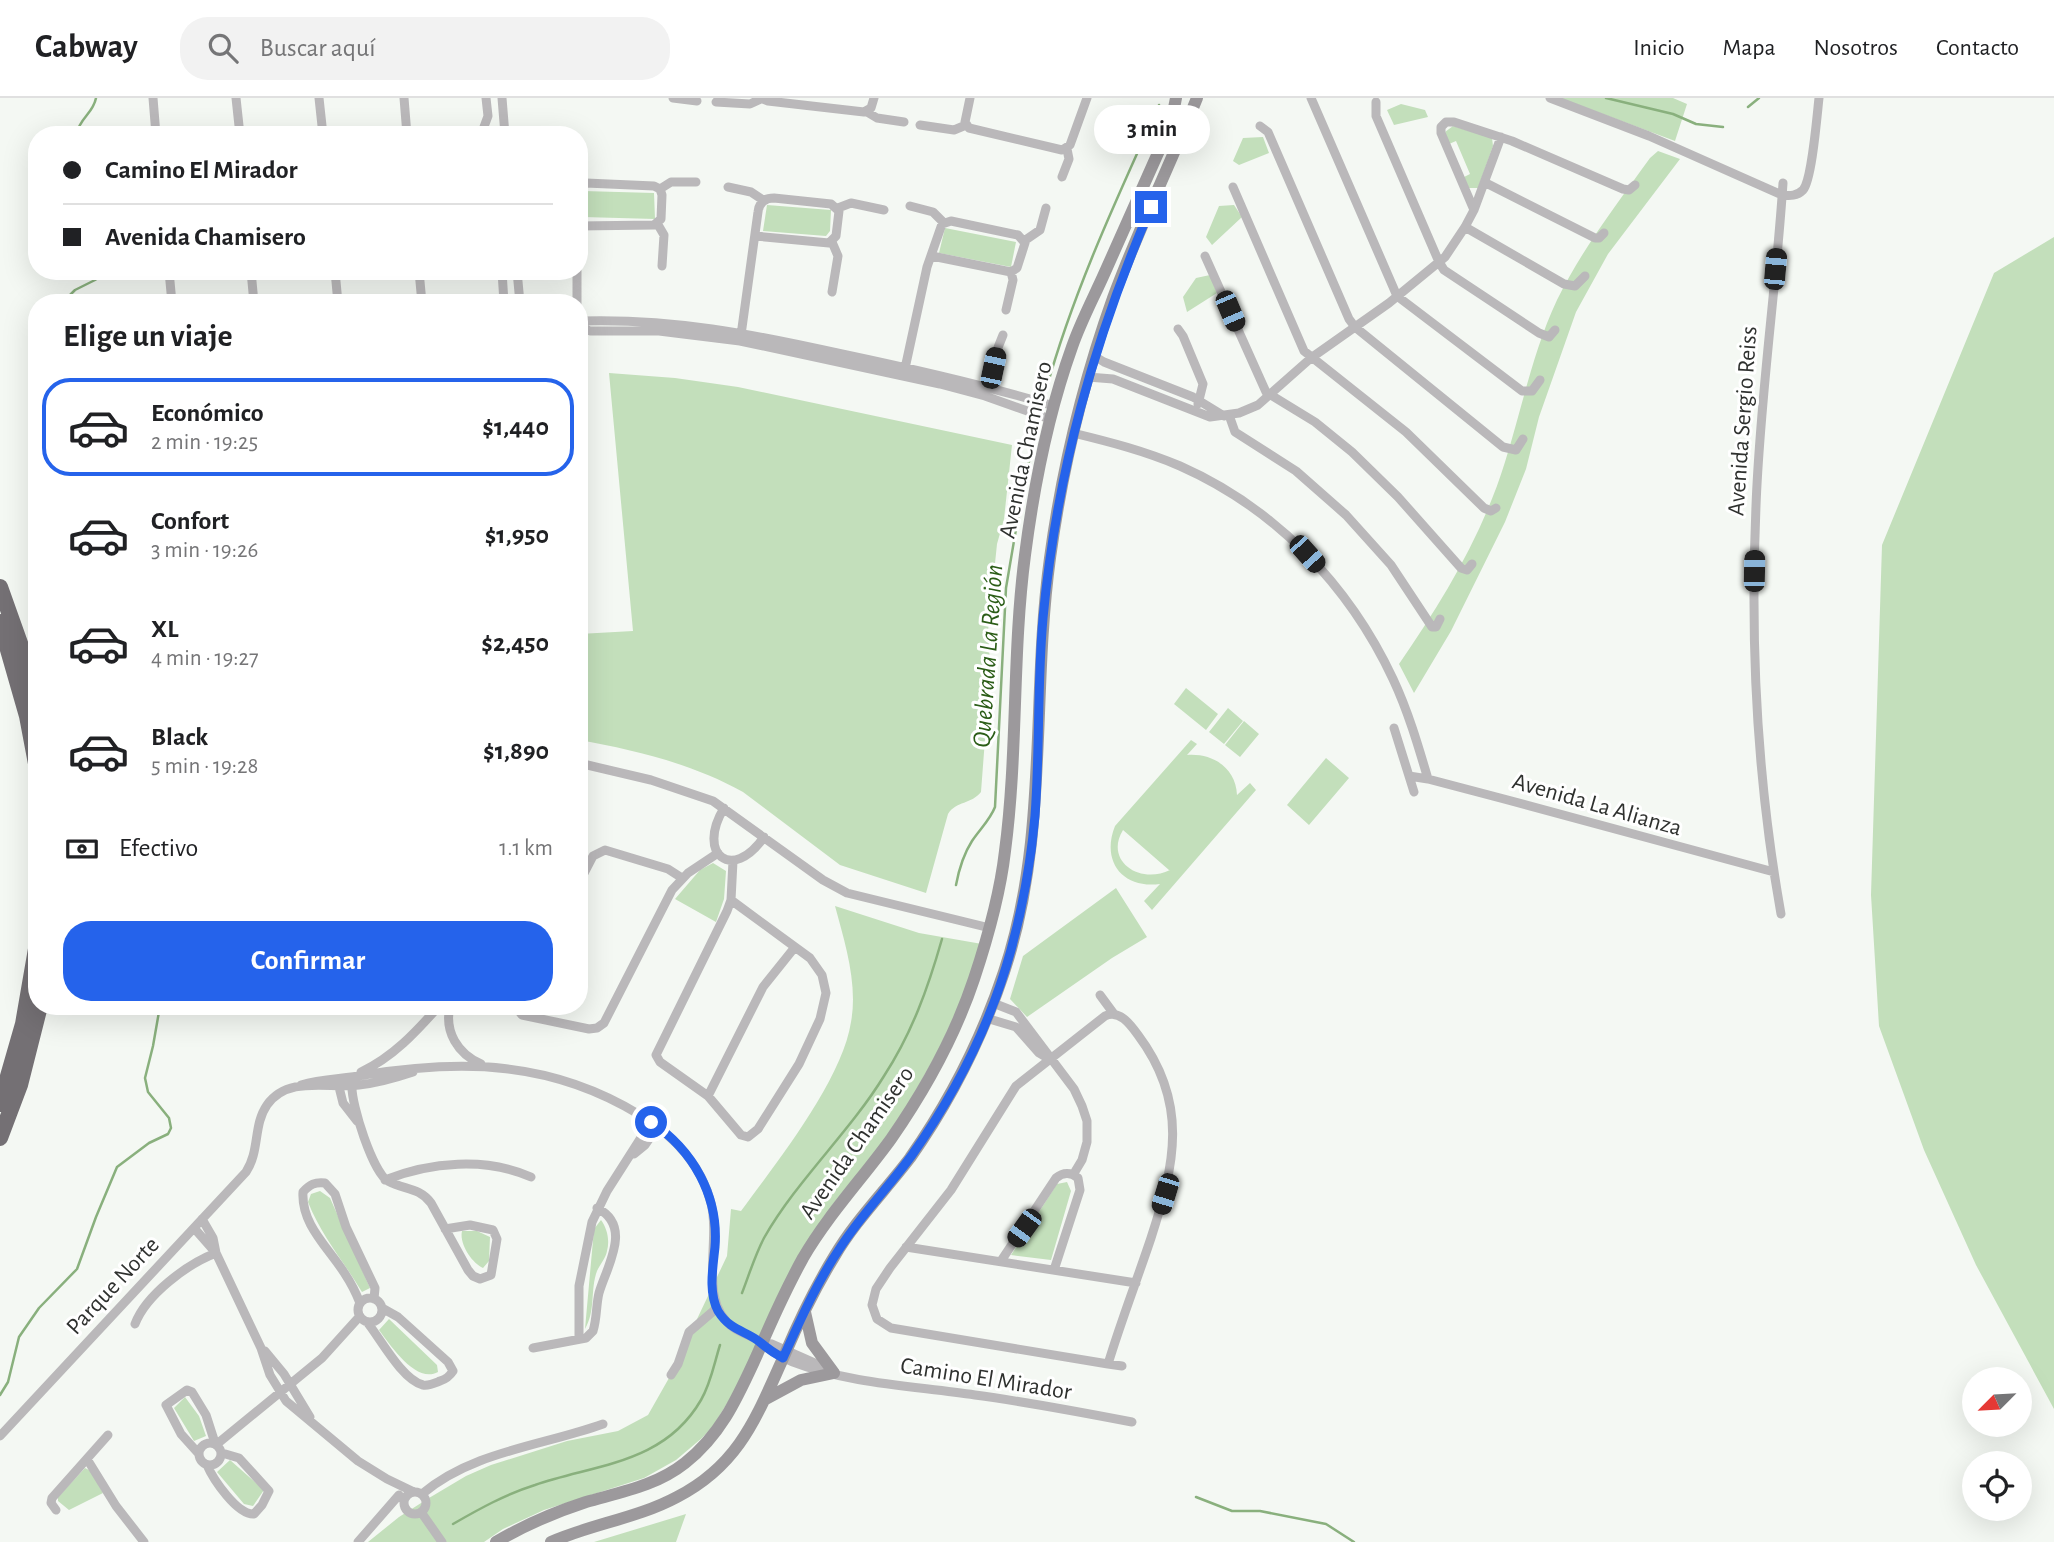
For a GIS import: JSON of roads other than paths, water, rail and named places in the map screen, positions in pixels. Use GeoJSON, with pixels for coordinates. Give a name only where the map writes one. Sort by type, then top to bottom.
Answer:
{"type":"FeatureCollection","features":[{"type":"Feature","properties":{"kind":"highway"},"geometry":{"type":"LineString","coordinates":[[0,587],[28,672]]}},
{"type":"Feature","properties":{"kind":"highway"},"geometry":{"type":"LineString","coordinates":[[0,622],[28,721]]}},
{"type":"Feature","properties":{"kind":"highway"},"geometry":{"type":"LineString","coordinates":[[0,1104],[23,1024],[28,995]]}},
{"type":"Feature","properties":{"kind":"highway"},"geometry":{"type":"LineString","coordinates":[[0,1138],[23,1074],[38,1015]]}},
{"type":"Feature","properties":{"kind":"street"},"geometry":{"type":"LineString","coordinates":[[153,98],[155,126]]}},
{"type":"Feature","properties":{"kind":"street"},"geometry":{"type":"LineString","coordinates":[[236,98],[239,126]]}},
{"type":"Feature","properties":{"kind":"street"},"geometry":{"type":"LineString","coordinates":[[319,98],[322,126]]}},
{"type":"Feature","properties":{"kind":"street"},"geometry":{"type":"LineString","coordinates":[[404,98],[406,126]]}},
{"type":"Feature","properties":{"kind":"street"},"geometry":{"type":"LineString","coordinates":[[484,126],[488,116],[486,98]]}},
{"type":"Feature","properties":{"kind":"street"},"geometry":{"type":"LineString","coordinates":[[502,98],[504,126]]}},
{"type":"Feature","properties":{"kind":"street"},"geometry":{"type":"LineString","coordinates":[[673,98],[697,101]]}},
{"type":"Feature","properties":{"kind":"street"},"geometry":{"type":"LineString","coordinates":[[867,111],[874,98]]}},
{"type":"Feature","properties":{"kind":"street"},"geometry":{"type":"LineString","coordinates":[[966,125],[970,98]]}},
{"type":"Feature","properties":{"kind":"street"},"geometry":{"type":"LineString","coordinates":[[1062,177],[1069,159],[1067,149],[1087,98]]}},
{"type":"Feature","properties":{"kind":"street","name":"Avenida Chamisero"},"geometry":{"type":"LineString","coordinates":[[496,1542],[543,1518],[638,1488],[679,1468],[711,1439],[724,1422],[794,1276],[819,1232],[891,1139],[928,1082],[950,1037],[974,982],[1000,887],[1008,831],[1022,576],[1030,517],[1050,419],[1072,347],[1162,144],[1176,98]]}},
{"type":"Feature","properties":{"kind":"street","name":"Avenida Chamisero"},"geometry":{"type":"LineString","coordinates":[[551,1542],[659,1506],[696,1486],[719,1468],[737,1448],[758,1416],[805,1312],[838,1250],[895,1178],[936,1119],[962,1072],[995,997],[1011,949],[1030,859],[1046,590],[1060,495],[1073,433],[1108,314],[1197,98]]}},
{"type":"Feature","properties":{"kind":"street"},"geometry":{"type":"LineString","coordinates":[[1311,98],[1397,296],[1522,391],[1532,391],[1540,380]]}},
{"type":"Feature","properties":{"kind":"street"},"geometry":{"type":"LineString","coordinates":[[1550,98],[1649,136],[1782,195],[1798,194],[1807,183],[1819,98]]}},
{"type":"Feature","properties":{"kind":"street"},"geometry":{"type":"LineString","coordinates":[[716,102],[750,104],[761,99],[867,111],[877,118],[904,122]]}},
{"type":"Feature","properties":{"kind":"street"},"geometry":{"type":"LineString","coordinates":[[1376,102],[1376,116],[1444,270],[1539,333],[1549,337],[1555,330]]}},
{"type":"Feature","properties":{"kind":"street"},"geometry":{"type":"LineString","coordinates":[[1474,210],[1441,128],[1446,122],[1454,122],[1501,137],[1623,189],[1629,190],[1635,185]]}},
{"type":"Feature","properties":{"kind":"street"},"geometry":{"type":"LineString","coordinates":[[920,125],[954,130],[966,125]]}},
{"type":"Feature","properties":{"kind":"street"},"geometry":{"type":"LineString","coordinates":[[966,125],[971,129],[1046,147],[1067,149]]}},
{"type":"Feature","properties":{"kind":"street"},"geometry":{"type":"LineString","coordinates":[[1260,126],[1268,132],[1349,319],[1355,327],[1503,447],[1516,450],[1523,439]]}},
{"type":"Feature","properties":{"kind":"street"},"geometry":{"type":"LineString","coordinates":[[1088,377],[1113,379],[1210,417],[1248,410],[1270,396],[1311,358],[1439,262],[1474,210],[1501,137]]}},
{"type":"Feature","properties":{"kind":"street"},"geometry":{"type":"LineString","coordinates":[[660,189],[671,181],[696,183]]}},
{"type":"Feature","properties":{"kind":"street"},"geometry":{"type":"LineString","coordinates":[[588,183],[654,186],[660,189],[662,195],[662,215],[657,223],[651,226],[588,226]]}},
{"type":"Feature","properties":{"kind":"street"},"geometry":{"type":"LineString","coordinates":[[1486,183],[1595,238],[1604,233]]}},
{"type":"Feature","properties":{"kind":"street","name":"Avenida Sergio Reiss"},"geometry":{"type":"LineString","coordinates":[[1781,914],[1758,724],[1753,593],[1760,441],[1783,183]]}},
{"type":"Feature","properties":{"kind":"street"},"geometry":{"type":"LineString","coordinates":[[728,187],[751,192],[763,200],[774,198],[831,204],[838,208],[840,213],[836,236],[832,242],[823,244],[755,236]]}},
{"type":"Feature","properties":{"kind":"street"},"geometry":{"type":"LineString","coordinates":[[1233,187],[1304,351],[1406,432],[1484,508],[1491,511],[1496,508]]}},
{"type":"Feature","properties":{"kind":"street"},"geometry":{"type":"LineString","coordinates":[[741,337],[758,208],[763,200]]}},
{"type":"Feature","properties":{"kind":"street"},"geometry":{"type":"LineString","coordinates":[[838,208],[851,203],[884,210]]}},
{"type":"Feature","properties":{"kind":"street"},"geometry":{"type":"LineString","coordinates":[[910,206],[933,212],[944,223]]}},
{"type":"Feature","properties":{"kind":"street"},"geometry":{"type":"LineString","coordinates":[[1024,241],[1038,233],[1046,208]]}},
{"type":"Feature","properties":{"kind":"street"},"geometry":{"type":"LineString","coordinates":[[904,372],[928,267],[939,229],[944,223],[950,221],[1018,235],[1024,241],[1024,251],[1017,268],[1011,272],[932,256]]}},
{"type":"Feature","properties":{"kind":"street"},"geometry":{"type":"LineString","coordinates":[[657,223],[664,235],[662,266]]}},
{"type":"Feature","properties":{"kind":"street"},"geometry":{"type":"LineString","coordinates":[[1465,227],[1564,284],[1575,286],[1586,276]]}},
{"type":"Feature","properties":{"kind":"street"},"geometry":{"type":"LineString","coordinates":[[832,242],[838,256],[832,292]]}},
{"type":"Feature","properties":{"kind":"street"},"geometry":{"type":"LineString","coordinates":[[1205,256],[1262,386],[1270,396],[1315,422],[1361,460],[1406,505],[1461,568],[1467,570],[1472,564]]}},
{"type":"Feature","properties":{"kind":"street"},"geometry":{"type":"LineString","coordinates":[[1006,310],[1013,280],[1011,272]]}},
{"type":"Feature","properties":{"kind":"street"},"geometry":{"type":"LineString","coordinates":[[1090,304],[1100,305],[1108,314]]}},
{"type":"Feature","properties":{"kind":"street"},"geometry":{"type":"LineString","coordinates":[[588,330],[659,326],[741,337],[1054,406]]}},
{"type":"Feature","properties":{"kind":"street"},"geometry":{"type":"LineString","coordinates":[[1178,329],[1203,384],[1195,412]]}},
{"type":"Feature","properties":{"kind":"street"},"geometry":{"type":"LineString","coordinates":[[987,391],[1003,335]]}},
{"type":"Feature","properties":{"kind":"street"},"geometry":{"type":"LineString","coordinates":[[1094,356],[1227,415],[1235,432],[1296,471],[1351,520],[1399,576],[1432,627],[1436,627],[1440,619]]}},
{"type":"Feature","properties":{"kind":"street"},"geometry":{"type":"LineString","coordinates":[[987,391],[1050,419]]}},
{"type":"Feature","properties":{"kind":"street"},"geometry":{"type":"LineString","coordinates":[[1073,433],[1144,452],[1211,481],[1259,512],[1307,554],[1347,601],[1378,650],[1401,698],[1428,779]]}},
{"type":"Feature","properties":{"kind":"street"},"geometry":{"type":"LineString","coordinates":[[1394,728],[1414,792]]}},
{"type":"Feature","properties":{"kind":"street"},"geometry":{"type":"LineString","coordinates":[[588,765],[687,790],[724,808],[823,880],[847,893],[990,928]]}},
{"type":"Feature","properties":{"kind":"street","name":"Avenida La Alianza"},"geometry":{"type":"LineString","coordinates":[[1409,776],[1774,872]]}},
{"type":"Feature","properties":{"kind":"street"},"geometry":{"type":"LineString","coordinates":[[724,808],[713,834],[718,853],[733,860],[743,859],[751,854],[764,837]]}},
{"type":"Feature","properties":{"kind":"street"},"geometry":{"type":"LineString","coordinates":[[588,866],[593,856],[605,850],[668,869],[682,878]]}},
{"type":"Feature","properties":{"kind":"street"},"geometry":{"type":"LineString","coordinates":[[522,1015],[589,1029],[603,1025],[665,901],[682,878],[718,853]]}},
{"type":"Feature","properties":{"kind":"street"},"geometry":{"type":"LineString","coordinates":[[731,900],[810,958],[818,968],[826,993],[820,1019],[789,1082],[750,1137],[741,1135],[708,1096],[660,1062],[656,1055],[731,900],[733,860]]}},
{"type":"Feature","properties":{"kind":"street"},"geometry":{"type":"LineString","coordinates":[[708,1096],[763,987],[795,947]]}},
{"type":"Feature","properties":{"kind":"street"},"geometry":{"type":"LineString","coordinates":[[974,982],[981,994],[995,997],[1016,1012],[1074,1089],[1087,1121],[1088,1135],[1085,1153],[1073,1175]]}},
{"type":"Feature","properties":{"kind":"street"},"geometry":{"type":"LineString","coordinates":[[1100,996],[1114,1014]]}},
{"type":"Feature","properties":{"kind":"street"},"geometry":{"type":"LineString","coordinates":[[1108,1364],[1168,1183],[1173,1150],[1173,1128],[1167,1093],[1154,1060],[1135,1030],[1114,1014],[1105,1016],[1013,1090],[967,1167],[884,1276],[872,1305],[873,1313],[883,1325],[905,1331],[1108,1364],[1122,1366]]}},
{"type":"Feature","properties":{"kind":"street"},"geometry":{"type":"LineString","coordinates":[[302,1085],[351,1082],[394,1052],[430,1015]]}},
{"type":"Feature","properties":{"kind":"street"},"geometry":{"type":"LineString","coordinates":[[450,1015],[449,1028],[454,1041],[469,1058],[482,1065]]}},
{"type":"Feature","properties":{"kind":"street"},"geometry":{"type":"LineString","coordinates":[[986,1018],[1018,1029],[1039,1053],[1049,1059]]}},
{"type":"Feature","properties":{"kind":"street"},"geometry":{"type":"LineString","coordinates":[[302,1085],[339,1087],[399,1069],[482,1065],[521,1070],[566,1081],[616,1101],[655,1124],[686,1153],[698,1171],[708,1193],[715,1230],[712,1285],[717,1308],[689,1332],[678,1364],[671,1375]]}},
{"type":"Feature","properties":{"kind":"street"},"geometry":{"type":"LineString","coordinates":[[351,1082],[353,1102],[376,1168],[385,1180],[415,1189],[431,1203],[445,1229],[470,1273],[480,1279],[488,1278],[493,1268],[497,1239],[493,1230],[470,1225],[445,1229]]}},
{"type":"Feature","properties":{"kind":"street","name":"Parque Norte"},"geometry":{"type":"LineString","coordinates":[[0,1436],[242,1176],[252,1161],[258,1125],[269,1102],[286,1089],[302,1085]]}},
{"type":"Feature","properties":{"kind":"street"},"geometry":{"type":"LineString","coordinates":[[339,1087],[343,1103],[360,1126]]}},
{"type":"Feature","properties":{"kind":"street"},"geometry":{"type":"LineString","coordinates":[[579,1339],[581,1272],[597,1208],[655,1124]]}},
{"type":"Feature","properties":{"kind":"street"},"geometry":{"type":"LineString","coordinates":[[385,1180],[416,1170],[453,1165],[483,1165],[509,1169],[531,1177]]}},
{"type":"Feature","properties":{"kind":"street"},"geometry":{"type":"LineString","coordinates":[[415,1189],[416,1170]]}},
{"type":"Feature","properties":{"kind":"street"},"geometry":{"type":"LineString","coordinates":[[1002,1261],[1056,1178],[1065,1174],[1073,1175],[1080,1181],[1080,1191],[1054,1270]]}},
{"type":"Feature","properties":{"kind":"street"},"geometry":{"type":"LineString","coordinates":[[360,1303],[368,1298],[374,1299],[382,1308],[398,1317],[448,1363],[453,1371],[450,1375],[431,1385],[415,1381],[363,1319],[358,1311],[360,1303],[344,1272],[318,1238],[305,1212],[303,1192],[317,1182],[325,1183],[335,1194],[346,1227],[375,1288],[374,1299]]}},
{"type":"Feature","properties":{"kind":"street"},"geometry":{"type":"LineString","coordinates":[[533,1348],[589,1336],[594,1329],[598,1299],[616,1246],[613,1222],[597,1208]]}},
{"type":"Feature","properties":{"kind":"street"},"geometry":{"type":"LineString","coordinates":[[202,1219],[213,1238],[216,1254]]}},
{"type":"Feature","properties":{"kind":"street"},"geometry":{"type":"LineString","coordinates":[[194,1228],[216,1254],[261,1348],[270,1375],[290,1405],[345,1451],[387,1479],[418,1493],[426,1505],[421,1511],[411,1513],[387,1479]]}},
{"type":"Feature","properties":{"kind":"street"},"geometry":{"type":"LineString","coordinates":[[906,1247],[1136,1283]]}},
{"type":"Feature","properties":{"kind":"street"},"geometry":{"type":"LineString","coordinates":[[135,1324],[144,1308],[174,1278],[198,1260],[216,1254]]}},
{"type":"Feature","properties":{"kind":"street"},"geometry":{"type":"LineString","coordinates":[[218,1447],[322,1358],[363,1319],[377,1320],[382,1308]]}},
{"type":"Feature","properties":{"kind":"street","name":"Camino El Mirador"},"geometry":{"type":"LineString","coordinates":[[717,1308],[733,1328],[762,1343],[768,1351],[785,1354],[805,1367],[865,1380],[1042,1405],[1132,1422]]}},
{"type":"Feature","properties":{"kind":"street"},"geometry":{"type":"LineString","coordinates":[[764,1401],[801,1380],[834,1373],[812,1343],[805,1312]]}},
{"type":"Feature","properties":{"kind":"street"},"geometry":{"type":"LineString","coordinates":[[261,1348],[290,1384],[313,1422]]}},
{"type":"Feature","properties":{"kind":"street"},"geometry":{"type":"LineString","coordinates":[[199,1454],[204,1444],[218,1447],[239,1458],[269,1491],[262,1505],[254,1514],[242,1511],[216,1483],[207,1465],[181,1434],[167,1404],[187,1390],[192,1392],[206,1415],[218,1447],[217,1463],[207,1465]]}},
{"type":"Feature","properties":{"kind":"street"},"geometry":{"type":"LineString","coordinates":[[358,1542],[407,1495],[418,1493],[463,1468],[493,1455],[603,1424]]}},
{"type":"Feature","properties":{"kind":"street"},"geometry":{"type":"LineString","coordinates":[[56,1510],[51,1503],[52,1498],[108,1434]]}},
{"type":"Feature","properties":{"kind":"street"},"geometry":{"type":"LineString","coordinates":[[87,1459],[116,1506],[144,1542]]}},
{"type":"Feature","properties":{"kind":"street"},"geometry":{"type":"LineString","coordinates":[[421,1511],[442,1542]]}},
{"type":"Feature","properties":{"kind":"waterway"},"geometry":{"type":"LineString","coordinates":[[79,126],[96,98]]}},
{"type":"Feature","properties":{"kind":"waterway","name":"Quebrada La Región"},"geometry":{"type":"LineString","coordinates":[[1606,98],[1673,114],[1696,124],[1723,127]]}},
{"type":"Feature","properties":{"kind":"waterway","name":"Quebrada La Región"},"geometry":{"type":"LineString","coordinates":[[1748,107],[1759,98]]}},
{"type":"Feature","properties":{"kind":"waterway","name":"Quebrada La Región"},"geometry":{"type":"LineString","coordinates":[[1046,390],[1083,281],[1159,105]]}},
{"type":"Feature","properties":{"kind":"waterway"},"geometry":{"type":"LineString","coordinates":[[71,294],[95,280]]}},
{"type":"Feature","properties":{"kind":"waterway","name":"Quebrada La Región"},"geometry":{"type":"LineString","coordinates":[[956,885],[966,852],[995,807],[1006,588],[1023,488],[1038,422]]}},
{"type":"Feature","properties":{"kind":"waterway","name":"Quebrada La Región"},"geometry":{"type":"LineString","coordinates":[[742,1293],[761,1245],[777,1217],[870,1097],[894,1060],[918,1010],[942,939]]}},
{"type":"Feature","properties":{"kind":"waterway"},"geometry":{"type":"LineString","coordinates":[[0,1395],[8,1382],[19,1337],[39,1308],[77,1269],[117,1167],[149,1143],[168,1134],[171,1128],[169,1118],[148,1092],[145,1078],[158,1015]]}},
{"type":"Feature","properties":{"kind":"waterway","name":"Quebrada La Región"},"geometry":{"type":"LineString","coordinates":[[453,1524],[514,1493],[627,1459],[668,1437],[686,1421],[701,1400],[720,1345]]}},
{"type":"Feature","properties":{"kind":"waterway"},"geometry":{"type":"LineString","coordinates":[[1196,1497],[1232,1511],[1260,1511],[1326,1524],[1354,1542]]}}]}
